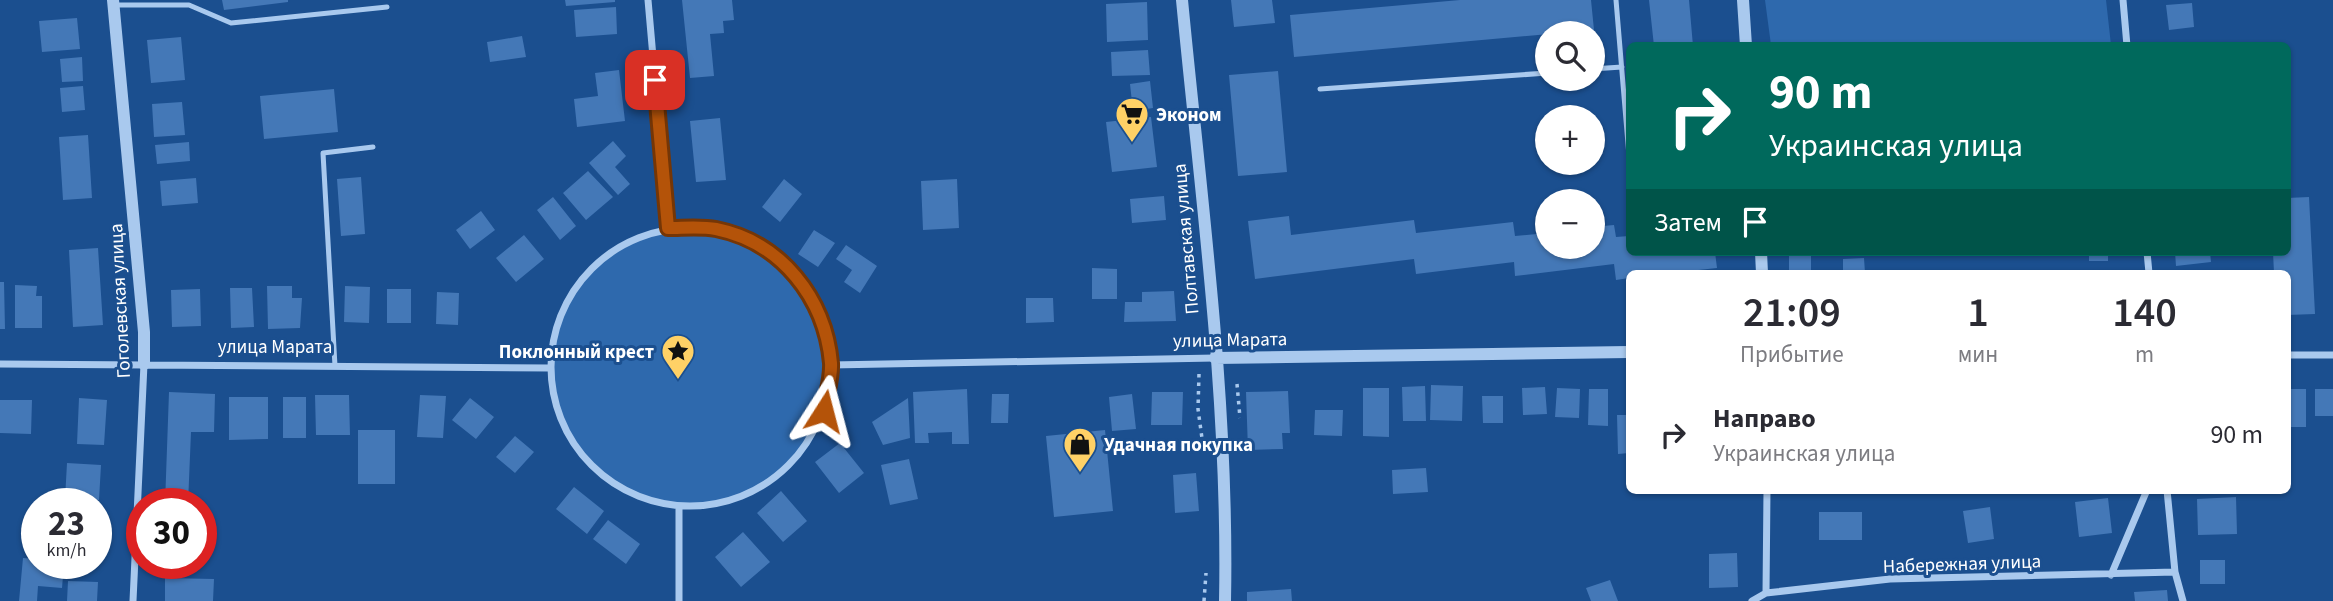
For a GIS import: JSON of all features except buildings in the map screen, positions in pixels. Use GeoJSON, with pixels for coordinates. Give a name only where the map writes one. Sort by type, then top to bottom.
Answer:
{"type":"FeatureCollection","features":[{"type":"Feature","properties":{"kind":"street"},"geometry":{"type":"LineString","coordinates":[[648,0],[668,228]]}},
{"type":"Feature","properties":{"kind":"street","name":"Полтавская улица"},"geometry":{"type":"LineString","coordinates":[[1182,0],[1215,358],[1226,547],[1225,601]]}},
{"type":"Feature","properties":{"kind":"street"},"geometry":{"type":"LineString","coordinates":[[1742,0],[1746,42]]}},
{"type":"Feature","properties":{"kind":"street"},"geometry":{"type":"LineString","coordinates":[[2123,0],[2127,42]]}},
{"type":"Feature","properties":{"kind":"street","name":"Гоголевская улица"},"geometry":{"type":"LineString","coordinates":[[113,3],[144,332],[133,601]]}},
{"type":"Feature","properties":{"kind":"street"},"geometry":{"type":"LineString","coordinates":[[668,228],[716,229],[761,245],[798,276],[822,317],[831,365],[824,411],[802,452],[794,460],[768,484],[726,503],[679,508],[639,498],[603,477],[593,467],[575,447],[556,409],[550,368],[555,329],[572,292],[597,262],[630,240],[668,228]]}},
{"type":"Feature","properties":{"kind":"street","name":"улица Марата"},"geometry":{"type":"LineString","coordinates":[[831,365],[1626,352]]}},
{"type":"Feature","properties":{"kind":"street"},"geometry":{"type":"LineString","coordinates":[[2291,355],[2333,355]]}},
{"type":"Feature","properties":{"kind":"street","name":"улица Марата"},"geometry":{"type":"LineString","coordinates":[[0,365],[550,368]]}},
{"type":"Feature","properties":{"kind":"street"},"geometry":{"type":"LineString","coordinates":[[1766,593],[1767,494]]}},
{"type":"Feature","properties":{"kind":"street"},"geometry":{"type":"LineString","coordinates":[[2111,575],[2145,494]]}},
{"type":"Feature","properties":{"kind":"street"},"geometry":{"type":"LineString","coordinates":[[2167,494],[2175,572],[2183,601]]}},
{"type":"Feature","properties":{"kind":"street"},"geometry":{"type":"LineString","coordinates":[[679,508],[679,601]]}},
{"type":"Feature","properties":{"kind":"street","name":"Набережная улица"},"geometry":{"type":"LineString","coordinates":[[1752,601],[1766,593],[1890,579],[2175,572]]}},
{"type":"Feature","properties":{"kind":"lane"},"geometry":{"type":"LineString","coordinates":[[1616,0],[1626,118]]}},
{"type":"Feature","properties":{"kind":"lane"},"geometry":{"type":"LineString","coordinates":[[113,3],[189,5],[231,23],[387,7]]}},
{"type":"Feature","properties":{"kind":"lane"},"geometry":{"type":"LineString","coordinates":[[1605,68],[1622,67]]}},
{"type":"Feature","properties":{"kind":"lane"},"geometry":{"type":"LineString","coordinates":[[1320,89],[1535,74]]}},
{"type":"Feature","properties":{"kind":"lane"},"geometry":{"type":"LineString","coordinates":[[335,366],[323,153],[373,147]]}},
{"type":"Feature","properties":{"kind":"path"},"geometry":{"type":"LineString","coordinates":[[1200,358],[1198,409],[1204,456]]}},
{"type":"Feature","properties":{"kind":"path"},"geometry":{"type":"LineString","coordinates":[[1204,601],[1207,564]]}},
{"type":"Feature","properties":{"kind":"shaded area"},"geometry":{"type":"Polygon","coordinates":[[[1765,0],[2106,0],[2111,42],[1771,42],[1765,0]]]}},
{"type":"Feature","properties":{"kind":"shaded area"},"geometry":{"type":"Polygon","coordinates":[[[704,228],[756,244],[789,268],[806,290],[819,314],[827,340],[827,394],[819,420],[806,444],[789,466],[767,483],[743,496],[704,506],[676,506],[624,490],[591,466],[582,455],[567,433],[553,394],[551,353],[567,301],[591,268],[602,259],[624,244],[663,230],[704,228]]]}},
{"type":"Feature","properties":{"kind":"place","name":"Эконом"},"geometry":{"type":"Point","coordinates":[1132,144]}},
{"type":"Feature","properties":{"kind":"place","name":"Поклонный крест"},"geometry":{"type":"Point","coordinates":[678,381]}},
{"type":"Feature","properties":{"kind":"place","name":"Удачная покупка"},"geometry":{"type":"Point","coordinates":[1080,474]}},
{"type":"Feature","properties":{"kind":"route"},"geometry":{"type":"LineString","coordinates":[[655,80],[668,228],[716,229],[761,245],[798,276],[822,317],[831,365],[824,411]]}}]}
